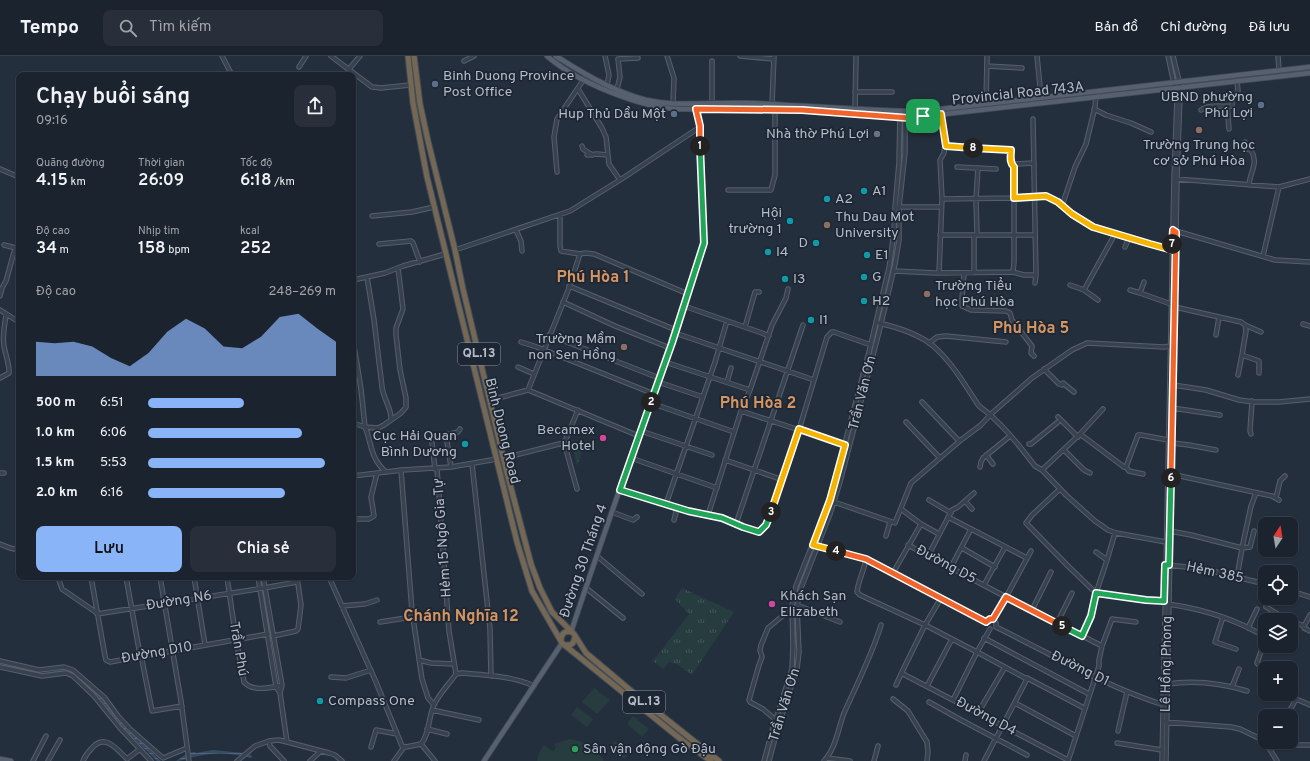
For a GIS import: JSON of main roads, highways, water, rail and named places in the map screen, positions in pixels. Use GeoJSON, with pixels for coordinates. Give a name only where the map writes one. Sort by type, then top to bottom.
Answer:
{"type":"FeatureCollection","features":[{"type":"Feature","properties":{"kind":"highway","name":"Binh Duong Road"},"geometry":{"type":"LineString","coordinates":[[408,56],[410,85],[419,141],[434,207],[517,542],[532,591],[563,643],[683,741],[711,761]]}},
{"type":"Feature","properties":{"kind":"highway","name":"Binh Duong Road"},"geometry":{"type":"LineString","coordinates":[[414,56],[417,84],[428,141],[455,250],[463,290],[531,564],[540,588],[552,612],[571,632]]}},
{"type":"Feature","properties":{"kind":"highway"},"geometry":{"type":"LineString","coordinates":[[410,85],[417,84]]}},
{"type":"Feature","properties":{"kind":"highway"},"geometry":{"type":"LineString","coordinates":[[445,254],[455,250]]}},
{"type":"Feature","properties":{"kind":"highway"},"geometry":{"type":"LineString","coordinates":[[497,459],[504,458]]}},
{"type":"Feature","properties":{"kind":"highway"},"geometry":{"type":"LineString","coordinates":[[571,632],[567,631],[561,636],[563,643],[570,645],[573,643],[575,637]]}},
{"type":"Feature","properties":{"kind":"highway","name":"QL.13"},"geometry":{"type":"LineString","coordinates":[[571,632],[586,653],[719,761]]}},
{"type":"Feature","properties":{"kind":"main road","name":"Provincial Road 743A"},"geometry":{"type":"LineString","coordinates":[[548,56],[584,79],[614,94],[643,104],[666,108],[696,109],[855,112],[923,111],[1178,88],[1308,73]]}},
{"type":"Feature","properties":{"kind":"main road","name":"Provincial Road 743A"},"geometry":{"type":"LineString","coordinates":[[556,56],[578,70],[607,85],[645,99],[673,104],[772,104],[903,117],[941,114],[1041,97],[1308,67]]}},
{"type":"Feature","properties":{"kind":"main road"},"geometry":{"type":"LineString","coordinates":[[1308,67],[1308,73]]}},
{"type":"Feature","properties":{"kind":"main road"},"geometry":{"type":"LineString","coordinates":[[1258,73],[1258,79]]}},
{"type":"Feature","properties":{"kind":"main road","name":"Đường 30 Tháng 4"},"geometry":{"type":"LineString","coordinates":[[571,632],[676,331],[704,243],[700,126],[696,103]]}},
{"type":"Feature","properties":{"kind":"main road"},"geometry":{"type":"LineString","coordinates":[[484,761],[563,643]]}},
{"type":"Feature","properties":{"kind":"main road"},"geometry":{"type":"LineString","coordinates":[[0,759],[11,761]]}},
{"type":"Feature","properties":{"kind":"water"},"geometry":{"type":"Polygon","coordinates":[[[0,664],[42,673],[62,670],[73,671],[102,697],[123,724],[161,761],[157,761],[121,726],[100,699],[71,674],[42,676],[0,667],[0,664]]]}},
{"type":"Feature","properties":{"kind":"water"},"geometry":{"type":"Polygon","coordinates":[[[213,750],[244,753],[251,755],[252,757],[217,754],[204,755],[176,761],[189,753],[213,750]]]}},
{"type":"Feature","properties":{"kind":"place","name":"Binh Duong Province Post Office"},"geometry":{"type":"Point","coordinates":[435,84]}},
{"type":"Feature","properties":{"kind":"place","name":"UBND phường Phú Lợi"},"geometry":{"type":"Point","coordinates":[1261,105]}},
{"type":"Feature","properties":{"kind":"place","name":"Hup Thủ Dầu Một"},"geometry":{"type":"Point","coordinates":[674,114]}},
{"type":"Feature","properties":{"kind":"place","name":"Trường Trung học cơ sở Phú Hòa"},"geometry":{"type":"Point","coordinates":[1199,130]}},
{"type":"Feature","properties":{"kind":"place","name":"Nhà thờ Phú Lợi"},"geometry":{"type":"Point","coordinates":[877,134]}},
{"type":"Feature","properties":{"kind":"place","name":"A1"},"geometry":{"type":"Point","coordinates":[864,191]}},
{"type":"Feature","properties":{"kind":"place","name":"A2"},"geometry":{"type":"Point","coordinates":[827,199]}},
{"type":"Feature","properties":{"kind":"place","name":"Hội trường 1"},"geometry":{"type":"Point","coordinates":[790,221]}},
{"type":"Feature","properties":{"kind":"place","name":"Thu Dau Mot University"},"geometry":{"type":"Point","coordinates":[827,225]}},
{"type":"Feature","properties":{"kind":"place","name":"D"},"geometry":{"type":"Point","coordinates":[816,243]}},
{"type":"Feature","properties":{"kind":"place","name":"I4"},"geometry":{"type":"Point","coordinates":[768,252]}},
{"type":"Feature","properties":{"kind":"place","name":"E1"},"geometry":{"type":"Point","coordinates":[867,255]}},
{"type":"Feature","properties":{"kind":"place","name":"G"},"geometry":{"type":"Point","coordinates":[864,277]}},
{"type":"Feature","properties":{"kind":"place","name":"I3"},"geometry":{"type":"Point","coordinates":[785,279]}},
{"type":"Feature","properties":{"kind":"place","name":"Trường Tiểu học Phú Hòa"},"geometry":{"type":"Point","coordinates":[927,294]}},
{"type":"Feature","properties":{"kind":"place","name":"H2"},"geometry":{"type":"Point","coordinates":[864,301]}},
{"type":"Feature","properties":{"kind":"place","name":"I1"},"geometry":{"type":"Point","coordinates":[811,320]}},
{"type":"Feature","properties":{"kind":"place","name":"Trường Mầm non Sen Hồng"},"geometry":{"type":"Point","coordinates":[624,347]}},
{"type":"Feature","properties":{"kind":"place","name":"Becamex Hotel"},"geometry":{"type":"Point","coordinates":[603,438]}},
{"type":"Feature","properties":{"kind":"place","name":"Cục Hải Quan Bình Dương"},"geometry":{"type":"Point","coordinates":[465,444]}},
{"type":"Feature","properties":{"kind":"place","name":"Khách Sạn Elizabeth"},"geometry":{"type":"Point","coordinates":[772,604]}},
{"type":"Feature","properties":{"kind":"place","name":"Compass One"},"geometry":{"type":"Point","coordinates":[320,701]}},
{"type":"Feature","properties":{"kind":"place","name":"Sân vận động Gò Đậu"},"geometry":{"type":"Point","coordinates":[575,749]}},
{"type":"Feature","properties":{"kind":"district","name":"Phú Hòa 1"},"geometry":{"type":"Point","coordinates":[593,278]}},
{"type":"Feature","properties":{"kind":"district","name":"Phú Hòa 5"},"geometry":{"type":"Point","coordinates":[1031,329]}},
{"type":"Feature","properties":{"kind":"district","name":"Phú Hòa 2"},"geometry":{"type":"Point","coordinates":[758,404]}},
{"type":"Feature","properties":{"kind":"district","name":"Chánh Nghĩa 12"},"geometry":{"type":"Point","coordinates":[461,617]}}]}
